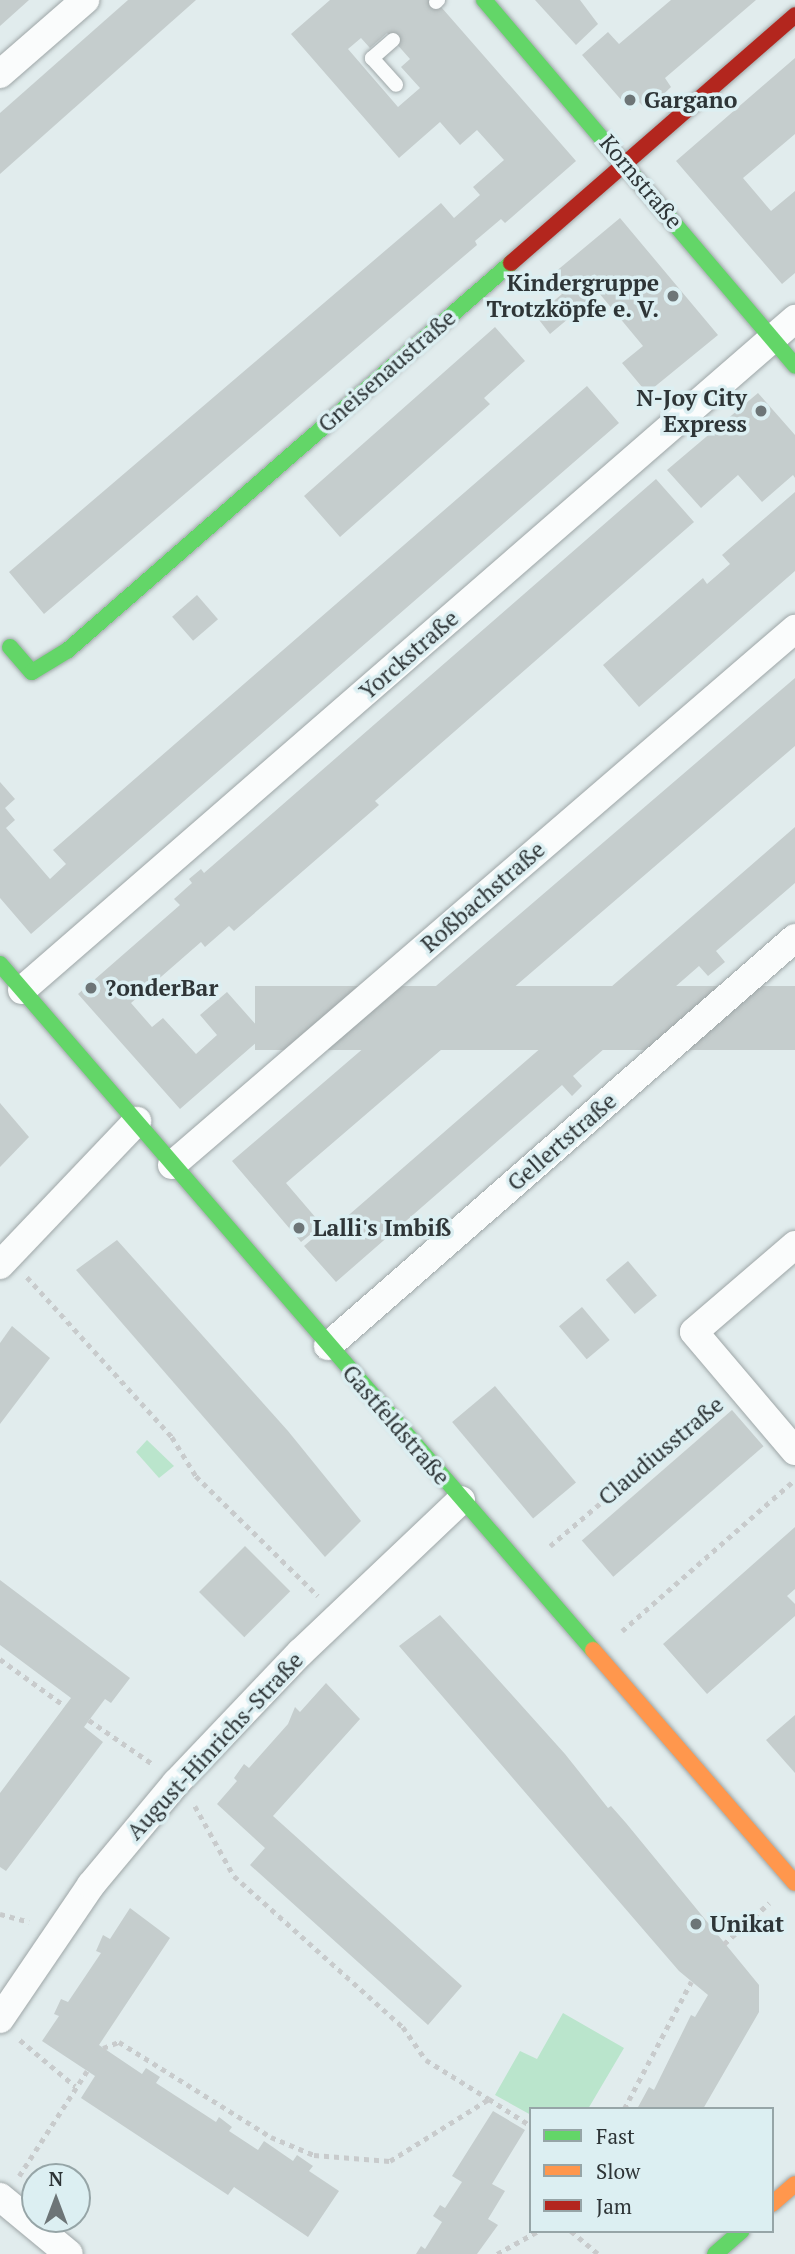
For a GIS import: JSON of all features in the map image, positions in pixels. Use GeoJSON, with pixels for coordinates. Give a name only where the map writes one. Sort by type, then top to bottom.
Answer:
{"type":"FeatureCollection","features":[{"type":"Feature","properties":{"kind":"street"},"geometry":{"type":"LineString","coordinates":[[0,74],[85,0]]}},
{"type":"Feature","properties":{"kind":"street","name":"Kornstraße"},"geometry":{"type":"LineString","coordinates":[[484,0],[795,366]]}},
{"type":"Feature","properties":{"kind":"street","name":"Gneisenaustraße"},"geometry":{"type":"LineString","coordinates":[[10,647],[32,672],[68,650],[795,15]]}},
{"type":"Feature","properties":{"kind":"street","name":"Yorckstraße"},"geometry":{"type":"LineString","coordinates":[[22,990],[795,319]]}},
{"type":"Feature","properties":{"kind":"street","name":"Roßbachstraße"},"geometry":{"type":"LineString","coordinates":[[172,1165],[795,629]]}},
{"type":"Feature","properties":{"kind":"street","name":"Gellertstraße"},"geometry":{"type":"LineString","coordinates":[[328,1346],[795,938]]}},
{"type":"Feature","properties":{"kind":"street","name":"Gastfeldstraße"},"geometry":{"type":"LineString","coordinates":[[0,964],[461,1500],[598,1652],[794,1882]]}},
{"type":"Feature","properties":{"kind":"street"},"geometry":{"type":"LineString","coordinates":[[5,1259],[137,1121]]}},
{"type":"Feature","properties":{"kind":"street","name":"Claudiusstraße"},"geometry":{"type":"LineString","coordinates":[[739,1386],[694,1332],[795,1245]]}},
{"type":"Feature","properties":{"kind":"street"},"geometry":{"type":"LineString","coordinates":[[739,1386],[795,1451]]}},
{"type":"Feature","properties":{"kind":"street","name":"August-Hinrichs-Straße"},"geometry":{"type":"LineString","coordinates":[[2,2017],[91,1885],[176,1783],[339,1616],[461,1500]]}},
{"type":"Feature","properties":{"kind":"street"},"geometry":{"type":"LineString","coordinates":[[774,2202],[795,2184]]}},
{"type":"Feature","properties":{"kind":"street"},"geometry":{"type":"LineString","coordinates":[[2,2199],[69,2254]]}},
{"type":"Feature","properties":{"kind":"street"},"geometry":{"type":"LineString","coordinates":[[715,2254],[739,2233]]}},
{"type":"Feature","properties":{"kind":"lane"},"geometry":{"type":"LineString","coordinates":[[393,40],[372,58],[396,85]]}},
{"type":"Feature","properties":{"kind":"path"},"geometry":{"type":"LineString","coordinates":[[5,1259],[29,1281],[172,1437],[196,1476],[339,1616]]}},
{"type":"Feature","properties":{"kind":"path","name":"Claudiusstraße"},"geometry":{"type":"LineString","coordinates":[[524,1568],[739,1386]]}},
{"type":"Feature","properties":{"kind":"path"},"geometry":{"type":"LineString","coordinates":[[598,1652],[795,1479]]}},
{"type":"Feature","properties":{"kind":"path"},"geometry":{"type":"LineString","coordinates":[[0,1659],[65,1706]]}},
{"type":"Feature","properties":{"kind":"path"},"geometry":{"type":"LineString","coordinates":[[89,1720],[176,1783],[202,1815],[234,1876],[403,2027],[426,2060],[529,2125]]}},
{"type":"Feature","properties":{"kind":"path"},"geometry":{"type":"LineString","coordinates":[[724,1944],[794,1882]]}},
{"type":"Feature","properties":{"kind":"path"},"geometry":{"type":"LineString","coordinates":[[625,2107],[691,1982]]}},
{"type":"Feature","properties":{"kind":"path"},"geometry":{"type":"LineString","coordinates":[[2,2017],[23,2045],[75,2086]]}},
{"type":"Feature","properties":{"kind":"path"},"geometry":{"type":"LineString","coordinates":[[103,2048],[119,2042],[271,2137],[314,2155],[390,2161],[489,2099]]}},
{"type":"Feature","properties":{"kind":"path"},"geometry":{"type":"LineString","coordinates":[[2,2199],[87,2071]]}},
{"type":"Feature","properties":{"kind":"path"},"geometry":{"type":"LineString","coordinates":[[497,2254],[534,2233]]}},
{"type":"Feature","properties":{"kind":"path"},"geometry":{"type":"LineString","coordinates":[[572,2233],[598,2254]]}},
{"type":"Feature","properties":{"kind":"green space"},"geometry":{"type":"Polygon","coordinates":[[[147,1440],[174,1466],[159,1478],[136,1452],[147,1440]]]}},
{"type":"Feature","properties":{"kind":"green space"},"geometry":{"type":"Polygon","coordinates":[[[563,2013],[624,2048],[589,2107],[529,2107],[529,2114],[495,2095],[520,2051],[537,2059],[563,2013]]]}},
{"type":"Feature","properties":{"kind":"building"},"geometry":{"type":"Polygon","coordinates":[[[0,0],[29,0],[0,26],[0,0]]]}},
{"type":"Feature","properties":{"kind":"building"},"geometry":{"type":"Polygon","coordinates":[[[128,0],[196,0],[0,174],[0,113],[128,0]]]}},
{"type":"Feature","properties":{"kind":"building"},"geometry":{"type":"Polygon","coordinates":[[[330,0],[435,0],[576,161],[505,223],[501,219],[475,241],[477,245],[44,614],[9,572],[441,203],[454,218],[480,195],[473,187],[504,160],[477,130],[460,145],[440,122],[399,158],[291,34],[330,0]],[[387,33],[370,48],[361,38],[348,49],[398,107],[420,88],[401,67],[410,59],[387,33]]]}},
{"type":"Feature","properties":{"kind":"building"},"geometry":{"type":"Polygon","coordinates":[[[535,0],[580,0],[598,24],[576,45],[535,0]]]}},
{"type":"Feature","properties":{"kind":"building"},"geometry":{"type":"Polygon","coordinates":[[[671,0],[756,0],[665,78],[671,87],[647,110],[639,102],[630,110],[582,55],[608,32],[619,44],[671,0]]]}},
{"type":"Feature","properties":{"kind":"building"},"geometry":{"type":"Polygon","coordinates":[[[795,58],[795,134],[743,178],[771,211],[795,191],[795,273],[782,284],[676,161],[795,58]]]}},
{"type":"Feature","properties":{"kind":"building"},"geometry":{"type":"Polygon","coordinates":[[[620,218],[718,335],[647,393],[622,363],[643,346],[599,293],[550,334],[536,316],[562,294],[548,278],[620,218]]]}},
{"type":"Feature","properties":{"kind":"building"},"geometry":{"type":"Polygon","coordinates":[[[495,327],[525,361],[484,398],[490,404],[340,537],[304,496],[495,327]]]}},
{"type":"Feature","properties":{"kind":"building"},"geometry":{"type":"Polygon","coordinates":[[[587,386],[619,423],[31,934],[0,898],[0,782],[15,799],[5,808],[15,820],[6,828],[50,879],[66,864],[53,850],[587,386]]]}},
{"type":"Feature","properties":{"kind":"building"},"geometry":{"type":"Polygon","coordinates":[[[758,393],[795,435],[795,478],[793,475],[762,502],[738,475],[701,508],[667,470],[758,393]]]}},
{"type":"Feature","properties":{"kind":"building"},"geometry":{"type":"Polygon","coordinates":[[[656,479],[694,522],[375,801],[379,805],[234,931],[229,926],[205,947],[201,942],[131,1003],[152,1027],[163,1018],[196,1054],[217,1035],[200,1015],[227,992],[265,1035],[180,1109],[78,994],[180,905],[174,899],[192,883],[189,879],[201,869],[204,873],[656,479]]]}},
{"type":"Feature","properties":{"kind":"building"},"geometry":{"type":"Polygon","coordinates":[[[795,492],[795,571],[639,707],[603,665],[703,578],[707,584],[730,564],[722,555],[795,492]]]}},
{"type":"Feature","properties":{"kind":"building"},"geometry":{"type":"Polygon","coordinates":[[[197,595],[218,619],[193,641],[172,617],[197,595]]]}},
{"type":"Feature","properties":{"kind":"building"},"geometry":{"type":"Polygon","coordinates":[[[795,678],[795,746],[286,1183],[322,1225],[301,1242],[232,1161],[795,678]]]}},
{"type":"Feature","properties":{"kind":"building"},"geometry":{"type":"Polygon","coordinates":[[[795,827],[795,883],[716,951],[725,962],[708,976],[699,966],[573,1076],[582,1086],[572,1096],[562,1085],[336,1282],[304,1246],[332,1222],[335,1227],[795,827]]]}},
{"type":"Feature","properties":{"kind":"building"},"geometry":{"type":"Polygon","coordinates":[[[255,986],[795,986],[795,1050],[255,1050],[255,986]]]}},
{"type":"Feature","properties":{"kind":"building"},"geometry":{"type":"Polygon","coordinates":[[[0,1103],[29,1137],[0,1167],[0,1103]]]}},
{"type":"Feature","properties":{"kind":"building"},"geometry":{"type":"Polygon","coordinates":[[[117,1240],[288,1431],[361,1521],[325,1557],[76,1270],[117,1240]]]}},
{"type":"Feature","properties":{"kind":"building"},"geometry":{"type":"Polygon","coordinates":[[[628,1261],[657,1295],[635,1314],[606,1280],[628,1261]]]}},
{"type":"Feature","properties":{"kind":"building"},"geometry":{"type":"Polygon","coordinates":[[[582,1307],[610,1340],[587,1359],[559,1326],[582,1307]]]}},
{"type":"Feature","properties":{"kind":"building"},"geometry":{"type":"Polygon","coordinates":[[[12,1326],[50,1358],[0,1424],[0,1343],[12,1326]]]}},
{"type":"Feature","properties":{"kind":"building"},"geometry":{"type":"Polygon","coordinates":[[[495,1386],[576,1483],[533,1519],[452,1422],[495,1386]]]}},
{"type":"Feature","properties":{"kind":"building"},"geometry":{"type":"Polygon","coordinates":[[[732,1410],[763,1446],[613,1577],[582,1541],[732,1410]]]}},
{"type":"Feature","properties":{"kind":"building"},"geometry":{"type":"Polygon","coordinates":[[[795,1527],[795,1589],[787,1596],[795,1604],[795,1616],[707,1694],[663,1644],[795,1527]]]}},
{"type":"Feature","properties":{"kind":"building"},"geometry":{"type":"Polygon","coordinates":[[[245,1546],[290,1591],[244,1637],[199,1592],[245,1546]]]}},
{"type":"Feature","properties":{"kind":"building"},"geometry":{"type":"Polygon","coordinates":[[[0,1580],[130,1678],[111,1703],[105,1699],[84,1727],[103,1742],[6,1871],[0,1867],[0,1793],[71,1698],[0,1645],[0,1580]]]}},
{"type":"Feature","properties":{"kind":"building"},"geometry":{"type":"Polygon","coordinates":[[[440,1615],[565,1754],[608,1808],[611,1806],[626,1823],[759,1985],[759,2012],[704,2107],[638,2107],[649,2087],[654,2090],[691,2015],[695,2017],[708,1995],[679,1971],[399,1646],[440,1615]]]}},
{"type":"Feature","properties":{"kind":"building"},"geometry":{"type":"Polygon","coordinates":[[[326,1683],[360,1719],[273,1816],[462,1986],[428,2025],[250,1865],[265,1848],[217,1804],[237,1781],[234,1778],[244,1764],[249,1768],[288,1724],[295,1707],[300,1712],[326,1683]]]}},
{"type":"Feature","properties":{"kind":"building"},"geometry":{"type":"Polygon","coordinates":[[[795,1715],[795,1773],[766,1740],[795,1715]]]}},
{"type":"Feature","properties":{"kind":"building"},"geometry":{"type":"Polygon","coordinates":[[[130,1908],[170,1938],[99,2045],[142,2074],[146,2068],[160,2077],[156,2083],[216,2122],[219,2117],[232,2127],[229,2131],[258,2150],[264,2141],[293,2161],[297,2155],[313,2166],[309,2171],[339,2191],[308,2237],[234,2187],[228,2195],[81,2098],[95,2076],[42,2041],[59,2016],[54,2014],[61,1999],[68,2002],[101,1953],[96,1951],[103,1935],[110,1939],[130,1908]]]}},
{"type":"Feature","properties":{"kind":"building"},"geometry":{"type":"Polygon","coordinates":[[[493,2111],[525,2130],[492,2184],[505,2191],[488,2219],[498,2225],[477,2254],[416,2254],[421,2246],[425,2249],[442,2222],[433,2216],[440,2205],[445,2208],[462,2182],[452,2176],[493,2111]]]}},
{"type":"Feature","properties":{"kind":"traffic: fast"},"geometry":{"type":"LineString","coordinates":[[484,0],[795,366]]}},
{"type":"Feature","properties":{"kind":"traffic: fast"},"geometry":{"type":"LineString","coordinates":[[10,647],[32,672],[68,650],[511,263]]}},
{"type":"Feature","properties":{"kind":"traffic: fast"},"geometry":{"type":"LineString","coordinates":[[0,964],[593,1650]]}},
{"type":"Feature","properties":{"kind":"traffic: fast"},"geometry":{"type":"LineString","coordinates":[[715,2254],[739,2233]]}},
{"type":"Feature","properties":{"kind":"traffic: slow"},"geometry":{"type":"LineString","coordinates":[[593,1650],[795,1883]]}},
{"type":"Feature","properties":{"kind":"traffic: slow"},"geometry":{"type":"LineString","coordinates":[[774,2202],[795,2184]]}},
{"type":"Feature","properties":{"kind":"traffic: jam"},"geometry":{"type":"LineString","coordinates":[[511,263],[795,15]]}},
{"type":"Feature","properties":{"kind":"place","name":"Gargano"},"geometry":{"type":"Point","coordinates":[630,100]}},
{"type":"Feature","properties":{"kind":"place","name":"Kindergruppe Trotzköpfe e. V."},"geometry":{"type":"Point","coordinates":[673,296]}},
{"type":"Feature","properties":{"kind":"place","name":"N-Joy City Express"},"geometry":{"type":"Point","coordinates":[761,411]}},
{"type":"Feature","properties":{"kind":"place","name":"?onderBar"},"geometry":{"type":"Point","coordinates":[91,988]}},
{"type":"Feature","properties":{"kind":"place","name":"Lalli's Imbiß"},"geometry":{"type":"Point","coordinates":[299,1228]}},
{"type":"Feature","properties":{"kind":"place","name":"Unikat"},"geometry":{"type":"Point","coordinates":[696,1924]}}]}
